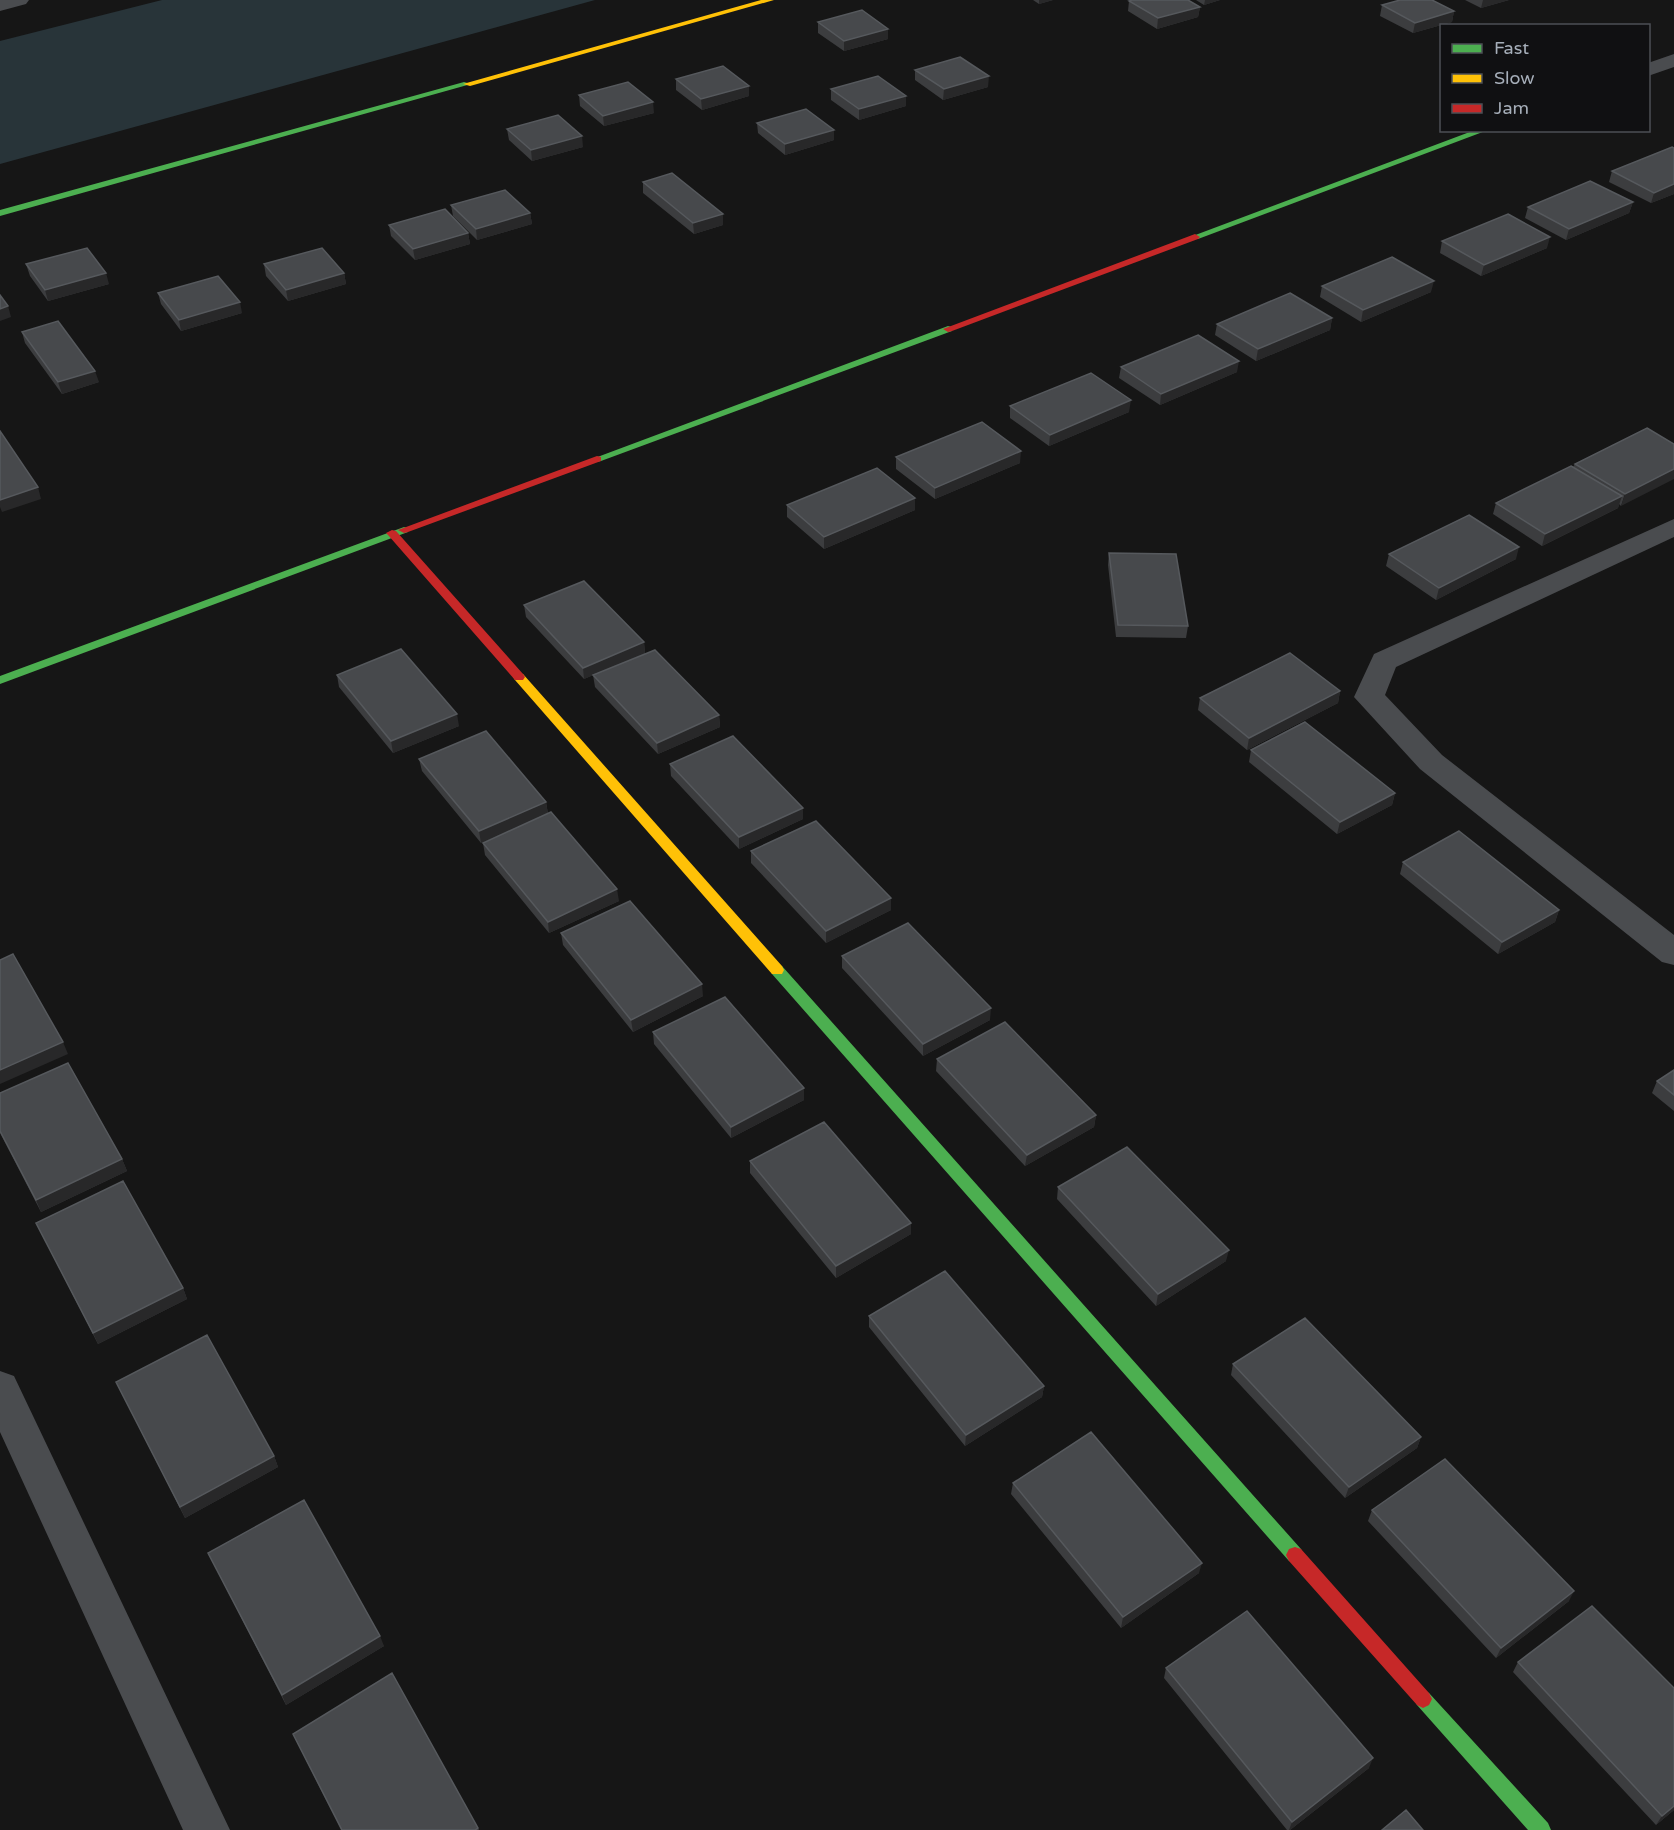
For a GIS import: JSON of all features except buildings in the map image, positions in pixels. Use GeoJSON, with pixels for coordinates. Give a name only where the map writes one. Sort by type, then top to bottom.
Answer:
{"type":"FeatureCollection","features":[{"type":"Feature","properties":{"kind":"street"},"geometry":{"type":"LineString","coordinates":[[0,5],[19,0]]}},
{"type":"Feature","properties":{"kind":"street"},"geometry":{"type":"LineString","coordinates":[[0,213],[770,0]]}},
{"type":"Feature","properties":{"kind":"street"},"geometry":{"type":"LineString","coordinates":[[1650,69],[1674,60]]}},
{"type":"Feature","properties":{"kind":"street"},"geometry":{"type":"LineString","coordinates":[[0,680],[1479,132]]}},
{"type":"Feature","properties":{"kind":"street"},"geometry":{"type":"LineString","coordinates":[[1674,527],[1384,661],[1369,697],[1431,762],[1674,953]]}},
{"type":"Feature","properties":{"kind":"street"},"geometry":{"type":"LineString","coordinates":[[392,533],[1136,1378],[1541,1830]]}},
{"type":"Feature","properties":{"kind":"street"},"geometry":{"type":"LineString","coordinates":[[0,1388],[207,1830]]}},
{"type":"Feature","properties":{"kind":"shaded area"},"geometry":{"type":"Polygon","coordinates":[[[162,0],[595,0],[0,164],[0,41],[162,0]]]}},
{"type":"Feature","properties":{"kind":"traffic: fast"},"geometry":{"type":"LineString","coordinates":[[0,213],[467,84]]}},
{"type":"Feature","properties":{"kind":"traffic: fast"},"geometry":{"type":"LineString","coordinates":[[1195,237],[1479,132]]}},
{"type":"Feature","properties":{"kind":"traffic: fast"},"geometry":{"type":"LineString","coordinates":[[597,459],[948,329]]}},
{"type":"Feature","properties":{"kind":"traffic: fast"},"geometry":{"type":"LineString","coordinates":[[0,680],[404,530]]}},
{"type":"Feature","properties":{"kind":"traffic: fast"},"geometry":{"type":"LineString","coordinates":[[777,970],[1295,1555]]}},
{"type":"Feature","properties":{"kind":"traffic: fast"},"geometry":{"type":"LineString","coordinates":[[1423,1699],[1541,1830]]}},
{"type":"Feature","properties":{"kind":"traffic: slow"},"geometry":{"type":"LineString","coordinates":[[467,84],[770,0]]}},
{"type":"Feature","properties":{"kind":"traffic: slow"},"geometry":{"type":"LineString","coordinates":[[519,677],[777,970]]}},
{"type":"Feature","properties":{"kind":"traffic: jam"},"geometry":{"type":"LineString","coordinates":[[948,329],[1195,237]]}},
{"type":"Feature","properties":{"kind":"traffic: jam"},"geometry":{"type":"LineString","coordinates":[[404,530],[597,459]]}},
{"type":"Feature","properties":{"kind":"traffic: jam"},"geometry":{"type":"LineString","coordinates":[[392,533],[519,677]]}},
{"type":"Feature","properties":{"kind":"traffic: jam"},"geometry":{"type":"LineString","coordinates":[[1295,1555],[1423,1699]]}}]}
